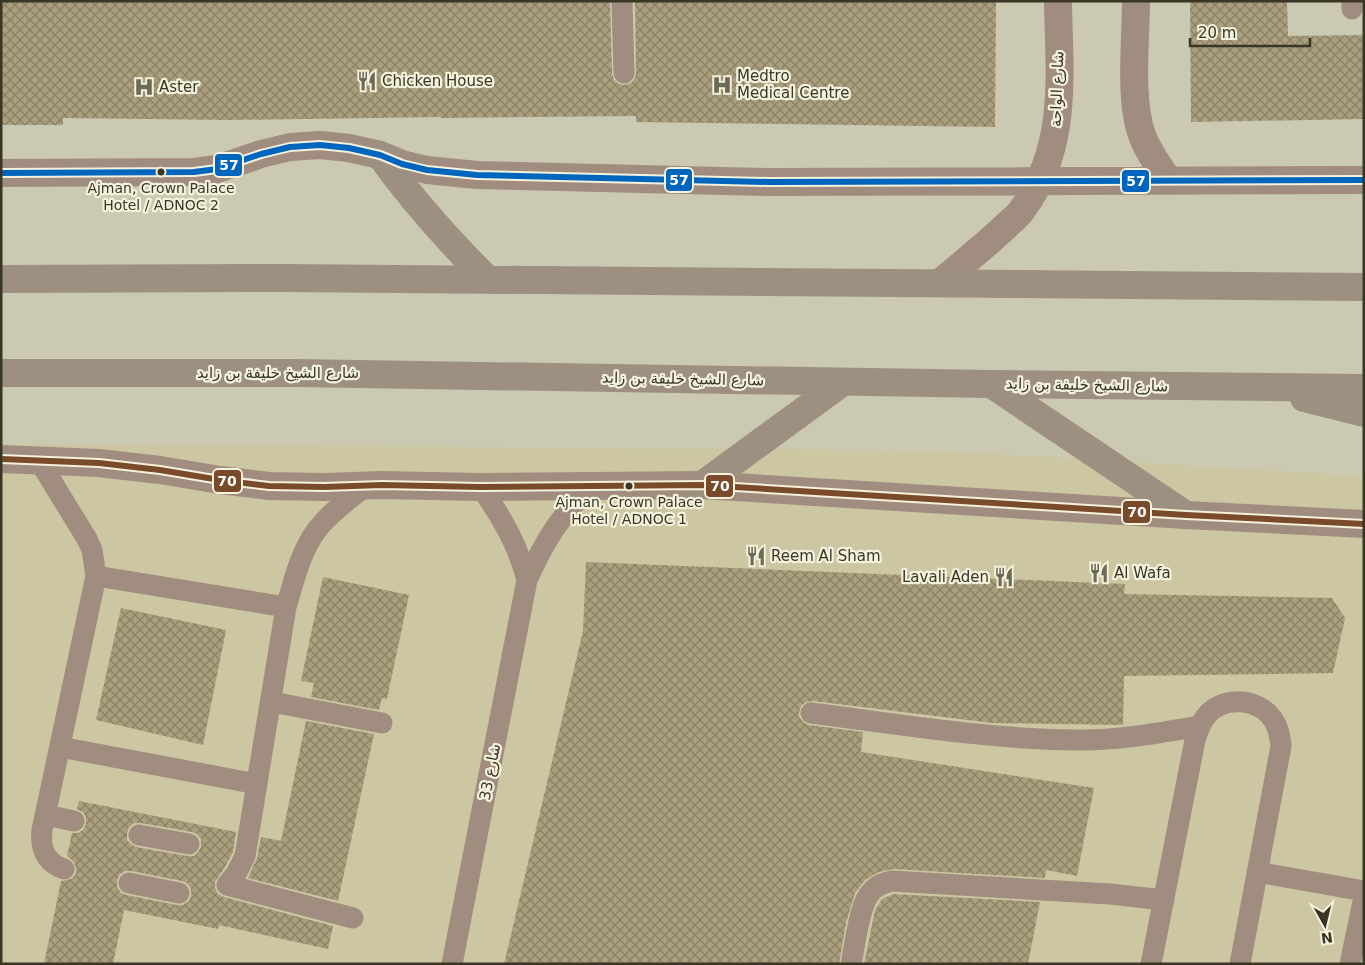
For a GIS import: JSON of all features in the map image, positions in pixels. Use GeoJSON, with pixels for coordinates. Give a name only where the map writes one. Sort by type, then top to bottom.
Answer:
{"type":"FeatureCollection","features":[{"type":"Feature","properties":{"kind":"main road"},"geometry":{"type":"LineString","coordinates":[[380,155],[430,220],[487,279]]}},
{"type":"Feature","properties":{"kind":"main road"},"geometry":{"type":"LineString","coordinates":[[1290,285],[1364,273]]}},
{"type":"Feature","properties":{"kind":"main road"},"geometry":{"type":"LineString","coordinates":[[1,279],[487,279],[1364,287]]}},
{"type":"Feature","properties":{"kind":"main road","name":"شارع الشيخ خليفة بن زايد"},"geometry":{"type":"LineString","coordinates":[[1,373],[296,373],[1364,388]]}},
{"type":"Feature","properties":{"kind":"main road"},"geometry":{"type":"LineString","coordinates":[[702,485],[843,382]]}},
{"type":"Feature","properties":{"kind":"main road"},"geometry":{"type":"LineString","coordinates":[[991,384],[1186,516]]}},
{"type":"Feature","properties":{"kind":"main road"},"geometry":{"type":"LineString","coordinates":[[1262,387],[1364,413]]}},
{"type":"Feature","properties":{"kind":"street","name":"شارع الواحة"},"geometry":{"type":"LineString","coordinates":[[940,283],[996,236],[1022,211],[1049,161],[1059,114],[1058,1]]}},
{"type":"Feature","properties":{"kind":"street"},"geometry":{"type":"LineString","coordinates":[[1136,1],[1136,113],[1142,135],[1152,156],[1169,181]]}},
{"type":"Feature","properties":{"kind":"street"},"geometry":{"type":"LineString","coordinates":[[1,173],[194,172],[217,169],[261,154],[290,147],[320,144],[380,155],[402,164],[427,170],[477,175],[769,182],[1364,180]]}},
{"type":"Feature","properties":{"kind":"street"},"geometry":{"type":"LineString","coordinates":[[1,459],[38,459],[125,466],[269,486],[324,488],[382,484],[480,487],[702,485],[1361,526]]}},
{"type":"Feature","properties":{"kind":"lane"},"geometry":{"type":"LineString","coordinates":[[622,1],[624,73]]}},
{"type":"Feature","properties":{"kind":"lane"},"geometry":{"type":"LineString","coordinates":[[38,459],[87,539],[92,550],[96,576],[41,843],[46,856],[56,866],[64,869]]}},
{"type":"Feature","properties":{"kind":"lane"},"geometry":{"type":"LineString","coordinates":[[353,918],[227,885],[236,874],[257,784],[272,702],[286,607],[296,572],[306,546],[317,529],[365,486]]}},
{"type":"Feature","properties":{"kind":"lane","name":"شارع 33"},"geometry":{"type":"LineString","coordinates":[[480,487],[510,532],[527,580]]}},
{"type":"Feature","properties":{"kind":"lane","name":"شارع 33"},"geometry":{"type":"LineString","coordinates":[[452,964],[527,580],[553,530],[570,507],[590,487]]}},
{"type":"Feature","properties":{"kind":"lane"},"geometry":{"type":"LineString","coordinates":[[96,576],[286,607]]}},
{"type":"Feature","properties":{"kind":"lane"},"geometry":{"type":"LineString","coordinates":[[272,702],[382,723]]}},
{"type":"Feature","properties":{"kind":"lane"},"geometry":{"type":"LineString","coordinates":[[1151,964],[1199,726],[1207,714],[1220,706],[1234,702],[1249,703],[1263,708],[1273,719],[1280,732],[1281,746],[1240,964]]}},
{"type":"Feature","properties":{"kind":"lane"},"geometry":{"type":"LineString","coordinates":[[811,713],[963,732],[1077,740],[1144,735],[1199,726]]}},
{"type":"Feature","properties":{"kind":"lane"},"geometry":{"type":"LineString","coordinates":[[60,748],[257,784]]}},
{"type":"Feature","properties":{"kind":"lane"},"geometry":{"type":"LineString","coordinates":[[46,815],[74,821]]}},
{"type":"Feature","properties":{"kind":"lane"},"geometry":{"type":"LineString","coordinates":[[140,835],[189,844]]}},
{"type":"Feature","properties":{"kind":"lane"},"geometry":{"type":"LineString","coordinates":[[1257,872],[1364,891]]}},
{"type":"Feature","properties":{"kind":"lane"},"geometry":{"type":"LineString","coordinates":[[852,964],[864,903],[871,892],[880,884],[892,881],[1110,894],[1164,900]]}},
{"type":"Feature","properties":{"kind":"lane"},"geometry":{"type":"LineString","coordinates":[[129,883],[179,893]]}},
{"type":"Feature","properties":{"kind":"lane"},"geometry":{"type":"LineString","coordinates":[[1350,964],[1364,897]]}},
{"type":"Feature","properties":{"kind":"shaded area"},"geometry":{"type":"Polygon","coordinates":[[[1,444],[931,450],[1364,476],[1364,964],[1,964],[1,444]]]}},
{"type":"Feature","properties":{"kind":"building"},"geometry":{"type":"Polygon","coordinates":[[[1,1],[610,1],[612,73],[614,80],[624,85],[631,83],[636,73],[635,1],[996,1],[995,127],[636,122],[636,116],[228,120],[63,118],[63,125],[1,125],[1,1]]]}},
{"type":"Feature","properties":{"kind":"building"},"geometry":{"type":"Polygon","coordinates":[[[1190,1],[1287,1],[1288,36],[1364,35],[1364,119],[1191,122],[1190,1]]]}},
{"type":"Feature","properties":{"kind":"building"},"geometry":{"type":"Polygon","coordinates":[[[586,562],[1125,584],[1124,594],[1332,598],[1345,618],[1333,673],[1124,676],[1123,725],[992,723],[813,701],[806,702],[801,706],[799,717],[804,723],[863,732],[861,752],[1094,788],[1077,876],[1046,870],[1045,878],[893,869],[879,872],[865,880],[855,893],[846,923],[839,964],[504,964],[583,631],[586,562]]]}},
{"type":"Feature","properties":{"kind":"building"},"geometry":{"type":"Polygon","coordinates":[[[323,577],[409,595],[387,699],[382,698],[379,710],[311,697],[314,683],[301,681],[323,577]]]}},
{"type":"Feature","properties":{"kind":"building"},"geometry":{"type":"Polygon","coordinates":[[[121,608],[226,630],[203,745],[96,720],[121,608]]]}},
{"type":"Feature","properties":{"kind":"building"},"geometry":{"type":"Polygon","coordinates":[[[306,721],[374,734],[338,901],[248,878],[257,858],[261,837],[281,841],[306,721]]]}},
{"type":"Feature","properties":{"kind":"building"},"geometry":{"type":"Polygon","coordinates":[[[79,801],[236,832],[233,852],[215,882],[218,894],[333,926],[328,949],[219,925],[218,929],[124,910],[113,964],[44,964],[61,881],[71,879],[76,874],[74,862],[67,856],[72,833],[78,833],[83,830],[86,824],[86,817],[83,812],[77,809],[79,801]],[[134,823],[129,827],[127,840],[136,847],[194,856],[201,847],[201,839],[192,832],[134,823]],[[125,871],[119,875],[117,881],[117,887],[121,893],[177,905],[183,905],[189,901],[191,889],[187,883],[125,871]]]}},
{"type":"Feature","properties":{"kind":"building"},"geometry":{"type":"Polygon","coordinates":[[[893,894],[1040,902],[1028,964],[864,964],[875,910],[882,899],[893,894]]]}},
{"type":"Feature","properties":{"kind":"transit line","name":"57"},"geometry":{"type":"LineString","coordinates":[[1,173],[194,172],[217,169],[261,154],[290,147],[320,145],[349,148],[380,155],[402,164],[427,170],[477,175],[769,182],[1364,180]]}},
{"type":"Feature","properties":{"kind":"transit line","name":"70"},"geometry":{"type":"LineString","coordinates":[[1,459],[99,463],[269,486],[702,485],[1364,524]]}},
{"type":"Feature","properties":{"kind":"place","name":"Chicken House"},"geometry":{"type":"Point","coordinates":[367,81]}},
{"type":"Feature","properties":{"kind":"place","name":"Medtro Medical Centre"},"geometry":{"type":"Point","coordinates":[722,85]}},
{"type":"Feature","properties":{"kind":"place","name":"Aster"},"geometry":{"type":"Point","coordinates":[144,87]}},
{"type":"Feature","properties":{"kind":"place","name":"Ajman, Crown Palace Hotel / ADNOC 2"},"geometry":{"type":"Point","coordinates":[161,172]}},
{"type":"Feature","properties":{"kind":"place","name":"Ajman, Crown Palace Hotel / ADNOC 1"},"geometry":{"type":"Point","coordinates":[629,486]}},
{"type":"Feature","properties":{"kind":"place","name":"Reem Al Sham"},"geometry":{"type":"Point","coordinates":[756,556]}},
{"type":"Feature","properties":{"kind":"place","name":"Al Wafa"},"geometry":{"type":"Point","coordinates":[1099,573]}},
{"type":"Feature","properties":{"kind":"place","name":"Lavali Aden"},"geometry":{"type":"Point","coordinates":[1004,577]}}]}
